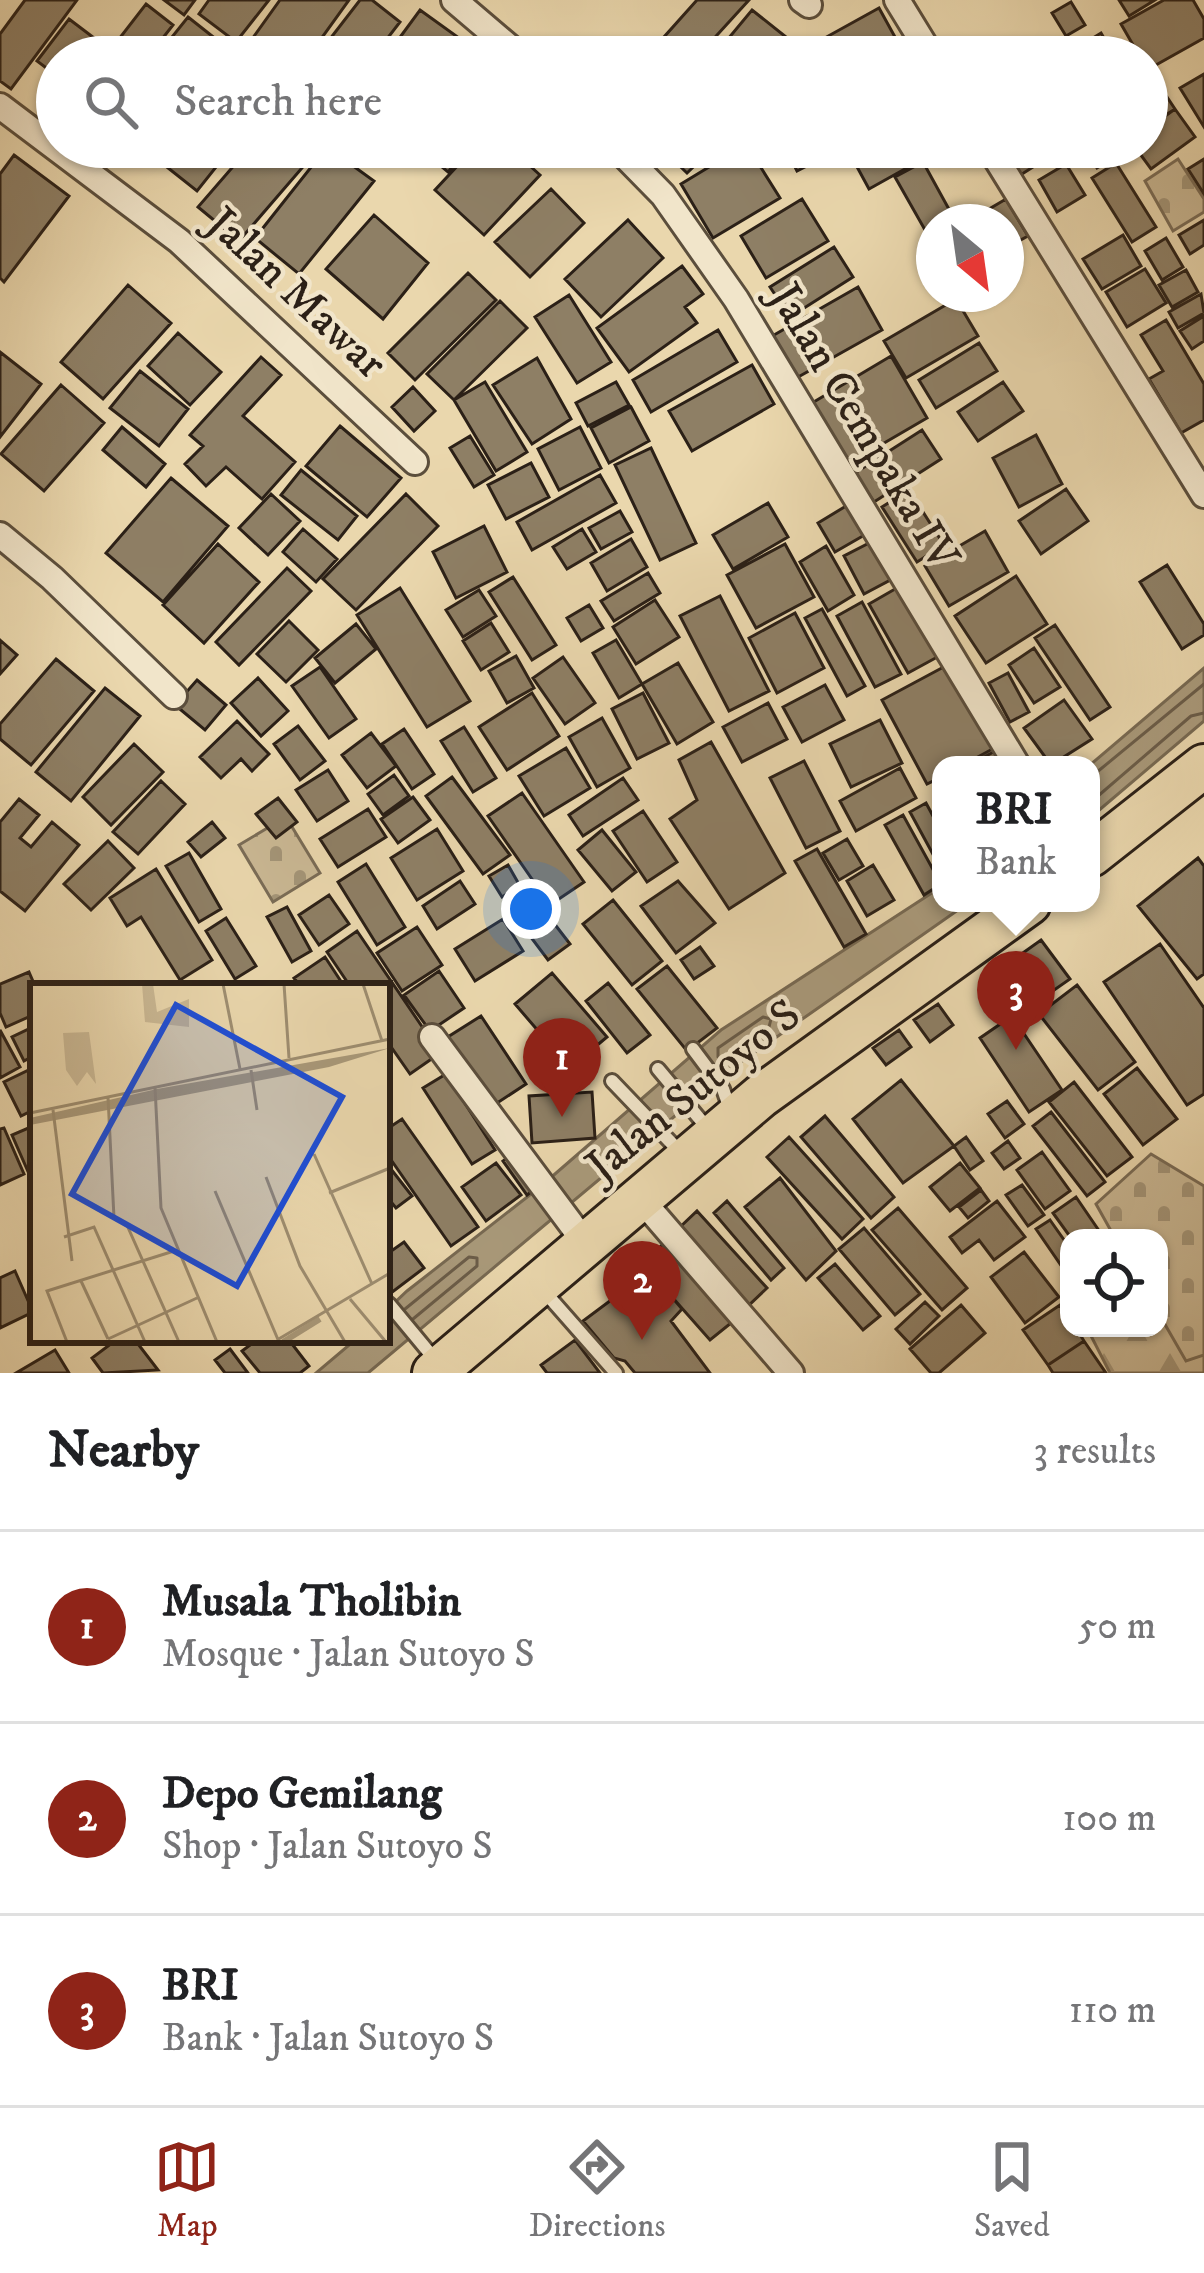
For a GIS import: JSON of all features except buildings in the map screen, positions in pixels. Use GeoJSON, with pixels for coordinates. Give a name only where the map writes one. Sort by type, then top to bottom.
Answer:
{"type":"FeatureCollection","features":[{"type":"Feature","properties":{"kind":"highway"},"geometry":{"type":"LineString","coordinates":[[1100,848],[1204,766]]}},
{"type":"Feature","properties":{"kind":"highway","name":"Jalan Sutoyo S"},"geometry":{"type":"LineString","coordinates":[[432,1362],[538,1284],[578,1232],[640,1198],[701,1123],[794,1071],[1016,912]]}},
{"type":"Feature","properties":{"kind":"street"},"geometry":{"type":"LineString","coordinates":[[896,0],[919,36]]}},
{"type":"Feature","properties":{"kind":"street"},"geometry":{"type":"LineString","coordinates":[[458,1],[497,36]]}},
{"type":"Feature","properties":{"kind":"street","name":"Jalan Mawar"},"geometry":{"type":"LineString","coordinates":[[0,106],[36,133]]}},
{"type":"Feature","properties":{"kind":"street","name":"Jalan Mawar"},"geometry":{"type":"LineString","coordinates":[[82,168],[178,241],[415,462]]}},
{"type":"Feature","properties":{"kind":"street","name":"Jalan Cempaka IV"},"geometry":{"type":"LineString","coordinates":[[636,168],[663,196],[736,298],[1012,756]]}},
{"type":"Feature","properties":{"kind":"street"},"geometry":{"type":"LineString","coordinates":[[1002,168],[1204,495]]}},
{"type":"Feature","properties":{"kind":"street"},"geometry":{"type":"LineString","coordinates":[[0,535],[52,578],[174,696]]}},
{"type":"Feature","properties":{"kind":"street"},"geometry":{"type":"LineString","coordinates":[[432,1037],[578,1232]]}},
{"type":"Feature","properties":{"kind":"street"},"geometry":{"type":"LineString","coordinates":[[640,1198],[791,1373]]}},
{"type":"Feature","properties":{"kind":"lane"},"geometry":{"type":"LineString","coordinates":[[695,1051],[701,1123]]}},
{"type":"Feature","properties":{"kind":"lane"},"geometry":{"type":"LineString","coordinates":[[660,1072],[701,1123]]}},
{"type":"Feature","properties":{"kind":"lane"},"geometry":{"type":"LineString","coordinates":[[612,1081],[632,1100],[701,1123]]}},
{"type":"Feature","properties":{"kind":"lane"},"geometry":{"type":"LineString","coordinates":[[538,1284],[616,1373]]}},
{"type":"Feature","properties":{"kind":"lane"},"geometry":{"type":"LineString","coordinates":[[390,1305],[432,1362]]}},
{"type":"Feature","properties":{"kind":"green space"},"geometry":{"type":"Polygon","coordinates":[[[1178,159],[1204,199],[1204,212],[1173,231],[1145,181],[1178,159]]]}},
{"type":"Feature","properties":{"kind":"green space"},"geometry":{"type":"Polygon","coordinates":[[[286,817],[320,873],[273,902],[239,845],[286,817]]]}},
{"type":"Feature","properties":{"kind":"green space"},"geometry":{"type":"Polygon","coordinates":[[[1151,1154],[1204,1186],[1204,1355],[1186,1361],[1168,1330],[1168,1229],[1110,1229],[1096,1204],[1151,1154]]]}},
{"type":"Feature","properties":{"kind":"green space"},"geometry":{"type":"Polygon","coordinates":[[[1204,1244],[1204,1373],[1110,1373],[1092,1337],[1168,1337],[1168,1256],[1204,1244]]]}},
{"type":"Feature","properties":{"kind":"water"},"geometry":{"type":"Polygon","coordinates":[[[1204,668],[1204,721],[1100,809],[1100,756],[1204,668]]]}},
{"type":"Feature","properties":{"kind":"water"},"geometry":{"type":"Polygon","coordinates":[[[932,893],[932,912],[955,912],[731,1069],[368,1373],[316,1373],[351,1343],[390,1343],[390,1307],[407,1291],[540,1187],[721,1030],[932,893]]]}},
{"type":"Feature","properties":{"kind":"place","name":"BRI"},"geometry":{"type":"Point","coordinates":[1016,1050]}},
{"type":"Feature","properties":{"kind":"place","name":"Musala Tholibin"},"geometry":{"type":"Point","coordinates":[562,1117]}},
{"type":"Feature","properties":{"kind":"place","name":"Depo Gemilang"},"geometry":{"type":"Point","coordinates":[642,1340]}}]}
